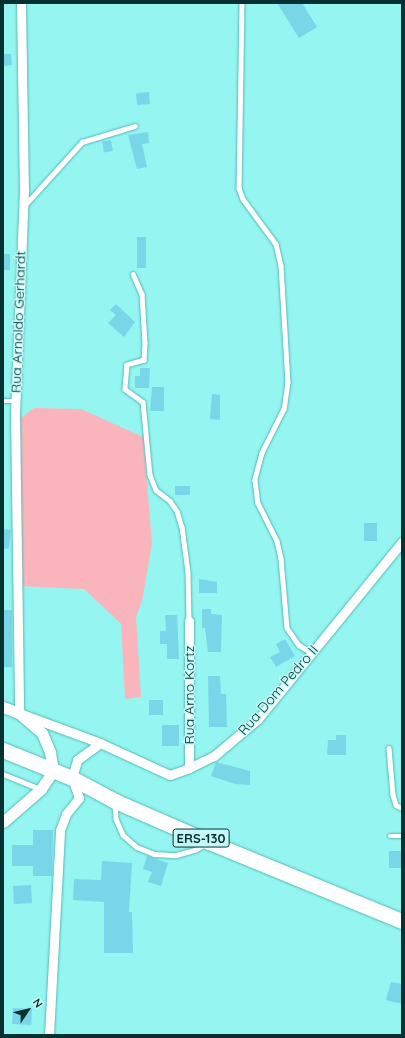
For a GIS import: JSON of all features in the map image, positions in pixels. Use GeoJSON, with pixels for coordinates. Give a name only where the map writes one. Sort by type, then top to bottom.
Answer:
{"type":"FeatureCollection","features":[{"type":"Feature","properties":{"kind":"main road","name":"ERS-130"},"geometry":{"type":"LineString","coordinates":[[3,750],[72,778],[115,801],[209,842],[402,921]]}},
{"type":"Feature","properties":{"kind":"street","name":"Rua Arnoldo Gerhardt"},"geometry":{"type":"LineString","coordinates":[[19,713],[15,401],[22,207],[24,190],[21,3]]}},
{"type":"Feature","properties":{"kind":"street","name":"Rua Dom Pedro II"},"geometry":{"type":"LineString","coordinates":[[19,713],[100,743],[170,776],[189,768],[214,756],[258,719],[402,542]]}},
{"type":"Feature","properties":{"kind":"street","name":"Rua Arno Kortz"},"geometry":{"type":"LineString","coordinates":[[189,621],[189,768]]}},
{"type":"Feature","properties":{"kind":"street"},"geometry":{"type":"LineString","coordinates":[[3,707],[19,713],[42,733],[50,752],[54,771],[41,789],[3,822]]}},
{"type":"Feature","properties":{"kind":"street"},"geometry":{"type":"LineString","coordinates":[[49,1035],[60,830],[66,814],[79,798],[72,778],[77,760],[100,743]]}},
{"type":"Feature","properties":{"kind":"lane"},"geometry":{"type":"LineString","coordinates":[[242,3],[239,188],[243,200],[276,244],[281,265],[288,382],[284,409],[262,453],[255,480],[257,495],[281,559],[287,628],[299,645],[312,653]]}},
{"type":"Feature","properties":{"kind":"lane"},"geometry":{"type":"LineString","coordinates":[[22,207],[82,142],[136,126]]}},
{"type":"Feature","properties":{"kind":"lane"},"geometry":{"type":"LineString","coordinates":[[133,274],[142,294],[145,344],[144,360],[127,365],[125,389],[143,402],[150,475],[156,490],[170,501],[177,511],[182,527],[188,572],[189,621]]}},
{"type":"Feature","properties":{"kind":"lane"},"geometry":{"type":"LineString","coordinates":[[3,401],[15,401]]}},
{"type":"Feature","properties":{"kind":"lane"},"geometry":{"type":"LineString","coordinates":[[389,748],[393,795],[396,805],[402,808]]}},
{"type":"Feature","properties":{"kind":"lane"},"geometry":{"type":"LineString","coordinates":[[3,774],[41,789]]}},
{"type":"Feature","properties":{"kind":"lane"},"geometry":{"type":"LineString","coordinates":[[115,801],[116,819],[123,835],[137,848],[154,854],[176,855],[195,850],[209,842]]}},
{"type":"Feature","properties":{"kind":"lane"},"geometry":{"type":"LineString","coordinates":[[390,836],[402,836]]}},
{"type":"Feature","properties":{"kind":"shaded area"},"geometry":{"type":"Polygon","coordinates":[[[34,408],[81,409],[143,437],[152,543],[142,601],[136,617],[141,697],[125,699],[121,624],[84,589],[19,586],[18,420],[34,408]]]}},
{"type":"Feature","properties":{"kind":"building"},"geometry":{"type":"Polygon","coordinates":[[[277,3],[302,3],[317,27],[299,38],[277,3]]]}},
{"type":"Feature","properties":{"kind":"building"},"geometry":{"type":"Polygon","coordinates":[[[3,54],[11,54],[12,65],[3,66],[3,54]]]}},
{"type":"Feature","properties":{"kind":"building"},"geometry":{"type":"Polygon","coordinates":[[[149,92],[150,104],[137,105],[136,93],[149,92]]]}},
{"type":"Feature","properties":{"kind":"building"},"geometry":{"type":"Polygon","coordinates":[[[148,132],[149,143],[142,144],[147,167],[137,169],[128,135],[148,132]]]}},
{"type":"Feature","properties":{"kind":"building"},"geometry":{"type":"Polygon","coordinates":[[[111,140],[113,151],[104,152],[102,142],[111,140]]]}},
{"type":"Feature","properties":{"kind":"building"},"geometry":{"type":"Polygon","coordinates":[[[137,237],[146,237],[146,268],[137,268],[137,237]]]}},
{"type":"Feature","properties":{"kind":"building"},"geometry":{"type":"Polygon","coordinates":[[[3,254],[10,254],[10,270],[3,270],[3,254]]]}},
{"type":"Feature","properties":{"kind":"building"},"geometry":{"type":"Polygon","coordinates":[[[116,304],[135,322],[124,337],[108,323],[116,315],[110,310],[116,304]]]}},
{"type":"Feature","properties":{"kind":"building"},"geometry":{"type":"Polygon","coordinates":[[[140,368],[150,368],[149,388],[135,388],[135,376],[140,376],[140,368]]]}},
{"type":"Feature","properties":{"kind":"building"},"geometry":{"type":"Polygon","coordinates":[[[152,387],[164,387],[164,411],[150,411],[152,387]]]}},
{"type":"Feature","properties":{"kind":"building"},"geometry":{"type":"Polygon","coordinates":[[[212,394],[220,395],[220,420],[210,419],[212,394]]]}},
{"type":"Feature","properties":{"kind":"building"},"geometry":{"type":"Polygon","coordinates":[[[175,486],[190,486],[190,495],[175,495],[175,486]]]}},
{"type":"Feature","properties":{"kind":"building"},"geometry":{"type":"Polygon","coordinates":[[[364,523],[377,523],[377,541],[364,541],[364,523]]]}},
{"type":"Feature","properties":{"kind":"building"},"geometry":{"type":"Polygon","coordinates":[[[3,529],[11,530],[9,549],[3,548],[3,529]]]}},
{"type":"Feature","properties":{"kind":"building"},"geometry":{"type":"Polygon","coordinates":[[[199,579],[217,582],[217,593],[199,593],[199,579]]]}},
{"type":"Feature","properties":{"kind":"building"},"geometry":{"type":"Polygon","coordinates":[[[202,609],[211,609],[211,614],[222,615],[221,652],[208,652],[205,628],[202,628],[202,609]]]}},
{"type":"Feature","properties":{"kind":"building"},"geometry":{"type":"Polygon","coordinates":[[[3,610],[12,610],[12,667],[3,667],[3,610]]]}},
{"type":"Feature","properties":{"kind":"building"},"geometry":{"type":"Polygon","coordinates":[[[165,615],[177,615],[179,659],[167,659],[167,644],[160,644],[160,631],[166,631],[165,615]]]}},
{"type":"Feature","properties":{"kind":"building"},"geometry":{"type":"Polygon","coordinates":[[[285,639],[295,656],[276,667],[270,657],[280,652],[276,644],[285,639]]]}},
{"type":"Feature","properties":{"kind":"building"},"geometry":{"type":"Polygon","coordinates":[[[208,676],[220,676],[221,694],[226,694],[227,727],[209,727],[208,676]]]}},
{"type":"Feature","properties":{"kind":"building"},"geometry":{"type":"Polygon","coordinates":[[[149,700],[163,700],[163,715],[149,715],[149,700]]]}},
{"type":"Feature","properties":{"kind":"building"},"geometry":{"type":"Polygon","coordinates":[[[162,725],[179,725],[179,746],[162,746],[162,725]]]}},
{"type":"Feature","properties":{"kind":"building"},"geometry":{"type":"Polygon","coordinates":[[[336,735],[346,735],[346,755],[327,755],[328,740],[336,740],[336,735]]]}},
{"type":"Feature","properties":{"kind":"building"},"geometry":{"type":"Polygon","coordinates":[[[216,762],[250,771],[250,785],[235,784],[211,776],[216,762]]]}},
{"type":"Feature","properties":{"kind":"building"},"geometry":{"type":"Polygon","coordinates":[[[33,830],[53,830],[52,876],[33,876],[33,866],[12,866],[12,845],[33,845],[33,830]]]}},
{"type":"Feature","properties":{"kind":"building"},"geometry":{"type":"Polygon","coordinates":[[[389,851],[402,851],[402,868],[389,868],[389,851]]]}},
{"type":"Feature","properties":{"kind":"building"},"geometry":{"type":"Polygon","coordinates":[[[147,856],[168,863],[161,886],[148,882],[152,872],[143,869],[147,856]]]}},
{"type":"Feature","properties":{"kind":"building"},"geometry":{"type":"Polygon","coordinates":[[[102,861],[132,863],[129,912],[132,912],[133,953],[104,953],[104,902],[73,900],[74,879],[101,880],[102,861]]]}},
{"type":"Feature","properties":{"kind":"building"},"geometry":{"type":"Polygon","coordinates":[[[31,885],[32,903],[14,904],[13,886],[31,885]]]}},
{"type":"Feature","properties":{"kind":"building"},"geometry":{"type":"Polygon","coordinates":[[[391,982],[402,984],[402,1004],[386,1000],[391,982]]]}},
{"type":"Feature","properties":{"kind":"building"},"geometry":{"type":"Polygon","coordinates":[[[13,1008],[32,1009],[31,1025],[12,1024],[13,1008]]]}}]}
